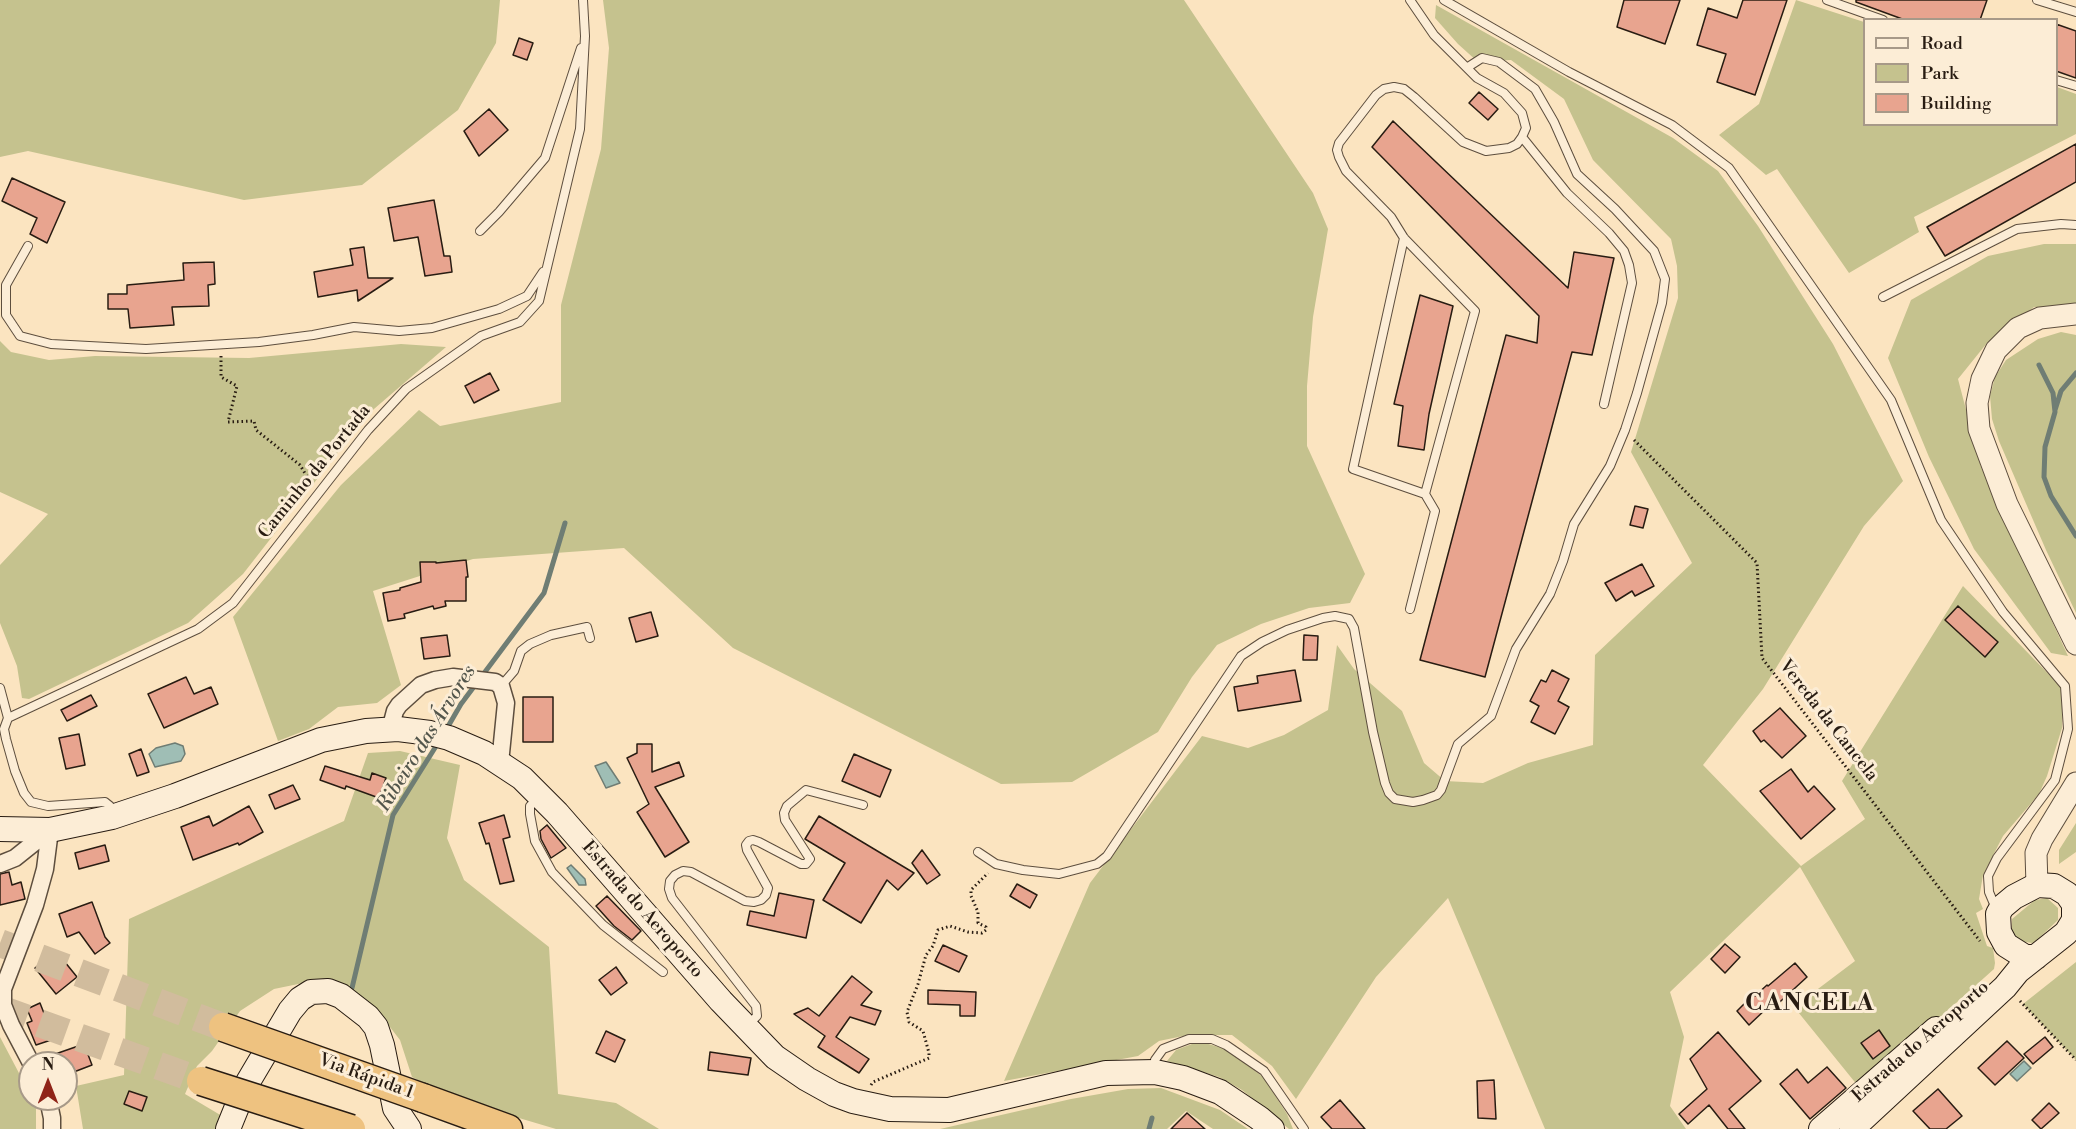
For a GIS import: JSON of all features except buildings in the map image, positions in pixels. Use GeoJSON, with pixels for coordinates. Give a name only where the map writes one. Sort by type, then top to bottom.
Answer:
{"type":"FeatureCollection","features":[{"type":"Feature","properties":{"kind":"highway","name":"Via Rápida 1"},"geometry":{"type":"LineString","coordinates":[[223,1027],[508,1129]]}},
{"type":"Feature","properties":{"kind":"highway"},"geometry":{"type":"LineString","coordinates":[[201,1081],[351,1129]]}},
{"type":"Feature","properties":{"kind":"main road","name":"Estrada do Aeroporto"},"geometry":{"type":"LineString","coordinates":[[0,829],[50,830],[112,817],[175,796],[321,740],[366,731],[397,730],[430,733],[474,749],[522,778],[746,1027],[775,1057],[807,1080],[853,1101],[890,1109],[949,1110],[1106,1073],[1155,1072],[1183,1078],[1220,1092],[1272,1129]]}},
{"type":"Feature","properties":{"kind":"main road"},"geometry":{"type":"LineString","coordinates":[[2037,885],[2054,886],[2073,897],[2073,925],[2060,939],[2036,957],[2004,957],[1998,932],[1998,914],[2002,907],[2014,897],[2037,885]]}},
{"type":"Feature","properties":{"kind":"main road","name":"Estrada do Aeroporto"},"geometry":{"type":"LineString","coordinates":[[1821,1129],[1996,977],[2004,957]]}},
{"type":"Feature","properties":{"kind":"main road","name":"Estrada do Aeroporto"},"geometry":{"type":"LineString","coordinates":[[1852,1129],[2005,987],[2018,971],[2036,957]]}},
{"type":"Feature","properties":{"kind":"main road"},"geometry":{"type":"LineString","coordinates":[[228,1129],[244,1087],[280,1026],[300,999],[311,992],[328,991],[341,996],[362,1012],[376,1028],[382,1045],[395,1108],[409,1129]]}},
{"type":"Feature","properties":{"kind":"street"},"geometry":{"type":"LineString","coordinates":[[2076,314],[2040,318],[2018,328],[1996,350],[1982,379],[1977,403],[1979,429],[2007,504],[2076,644]]}},
{"type":"Feature","properties":{"kind":"street"},"geometry":{"type":"LineString","coordinates":[[397,730],[395,711],[421,685],[453,677],[495,683],[506,703],[500,763]]}},
{"type":"Feature","properties":{"kind":"street"},"geometry":{"type":"LineString","coordinates":[[2037,885],[2036,853],[2076,783]]}},
{"type":"Feature","properties":{"kind":"street"},"geometry":{"type":"LineString","coordinates":[[0,864],[15,858],[50,830]]}},
{"type":"Feature","properties":{"kind":"street"},"geometry":{"type":"LineString","coordinates":[[25,1051],[3,1005],[3,989],[35,905],[45,869],[50,830]]}},
{"type":"Feature","properties":{"kind":"street"},"geometry":{"type":"LineString","coordinates":[[51,1111],[52,1129]]}},
{"type":"Feature","properties":{"kind":"lane","name":"Caminho da Portada"},"geometry":{"type":"LineString","coordinates":[[8,718],[198,629],[233,603],[368,430],[406,389],[481,336],[520,322],[539,301],[580,129],[585,36],[583,0]]}},
{"type":"Feature","properties":{"kind":"lane"},"geometry":{"type":"LineString","coordinates":[[1410,0],[1434,35],[1477,78],[1504,93],[1522,112],[1526,128],[1517,144],[1509,148],[1486,151],[1463,142],[1404,89],[1394,87],[1384,89],[1376,95],[1343,136],[1337,150],[1346,171],[1391,217],[1404,238],[1475,311],[1425,494]]}},
{"type":"Feature","properties":{"kind":"lane"},"geometry":{"type":"LineString","coordinates":[[1444,0],[1569,72],[1672,124],[1730,168],[1891,400],[1941,520],[2003,612],[2065,686],[2068,729],[2055,780],[1997,858],[1988,876],[1989,892],[1998,914]]}},
{"type":"Feature","properties":{"kind":"lane"},"geometry":{"type":"LineString","coordinates":[[1827,0],[1877,18]]}},
{"type":"Feature","properties":{"kind":"lane"},"geometry":{"type":"LineString","coordinates":[[2037,0],[2076,12]]}},
{"type":"Feature","properties":{"kind":"lane"},"geometry":{"type":"LineString","coordinates":[[480,231],[545,158],[585,36]]}},
{"type":"Feature","properties":{"kind":"lane"},"geometry":{"type":"LineString","coordinates":[[978,852],[996,864],[1059,874],[1097,864],[1107,855],[1241,656],[1262,642],[1287,630],[1335,616],[1348,619],[1354,628],[1373,732],[1389,793],[1395,799],[1413,801],[1437,795],[1458,744],[1491,716],[1516,649],[1550,594],[1574,524],[1610,466],[1625,430],[1665,287],[1663,268],[1654,251],[1615,208],[1577,174],[1550,113],[1535,89],[1499,62],[1482,58],[1468,68]]}},
{"type":"Feature","properties":{"kind":"lane"},"geometry":{"type":"LineString","coordinates":[[2058,81],[2076,87]]}},
{"type":"Feature","properties":{"kind":"lane"},"geometry":{"type":"LineString","coordinates":[[1522,137],[1567,193],[1609,233],[1623,251],[1629,265],[1632,283],[1604,404]]}},
{"type":"Feature","properties":{"kind":"lane"},"geometry":{"type":"LineString","coordinates":[[1883,297],[2017,230],[2061,224],[2076,225]]}},
{"type":"Feature","properties":{"kind":"lane"},"geometry":{"type":"LineString","coordinates":[[1404,238],[1353,469],[1425,494],[1435,511],[1410,609]]}},
{"type":"Feature","properties":{"kind":"lane"},"geometry":{"type":"LineString","coordinates":[[28,246],[6,285],[6,315],[20,336],[51,344],[146,349],[221,345],[313,335],[354,327],[399,331],[432,328],[499,309],[527,296],[547,266]]}},
{"type":"Feature","properties":{"kind":"lane"},"geometry":{"type":"LineString","coordinates":[[495,683],[514,671],[521,651],[550,634],[587,627],[590,638]]}},
{"type":"Feature","properties":{"kind":"lane"},"geometry":{"type":"LineString","coordinates":[[0,688],[8,718],[4,729],[6,739],[15,771],[24,793],[31,802],[48,806],[105,802],[110,806],[112,817]]}},
{"type":"Feature","properties":{"kind":"lane"},"geometry":{"type":"LineString","coordinates":[[746,1027],[756,1016],[756,1006],[672,898],[669,889],[670,880],[683,871],[691,872],[745,901],[761,900],[768,888],[747,850],[746,846],[749,841],[759,842],[801,864],[806,864],[810,859],[785,820],[784,813],[787,806],[806,790],[863,805]]}},
{"type":"Feature","properties":{"kind":"lane"},"geometry":{"type":"LineString","coordinates":[[540,796],[530,806],[530,814],[536,841],[552,872],[603,925],[663,972]]}},
{"type":"Feature","properties":{"kind":"lane"},"geometry":{"type":"LineString","coordinates":[[1155,1072],[1155,1060],[1163,1049],[1190,1039],[1212,1039],[1226,1045],[1264,1071],[1304,1129]]}},
{"type":"Feature","properties":{"kind":"path"},"geometry":{"type":"LineString","coordinates":[[221,345],[221,377],[237,386],[228,422],[254,421],[256,430],[300,465],[318,494]]}},
{"type":"Feature","properties":{"kind":"path","name":"Vereda da Cancela"},"geometry":{"type":"LineString","coordinates":[[1625,430],[1757,563],[1762,658],[2004,957]]}},
{"type":"Feature","properties":{"kind":"path"},"geometry":{"type":"LineString","coordinates":[[869,1088],[873,1082],[929,1058],[923,1031],[909,1022],[907,1012],[926,955],[933,946],[935,933],[944,926],[968,932],[982,933],[986,930],[986,927],[978,923],[978,912],[971,896],[971,890],[996,864]]}},
{"type":"Feature","properties":{"kind":"path"},"geometry":{"type":"LineString","coordinates":[[2015,997],[2076,1060]]}},
{"type":"Feature","properties":{"kind":"green space"},"geometry":{"type":"Polygon","coordinates":[[[0,0],[500,0],[496,43],[458,110],[362,185],[244,200],[28,151],[0,157],[0,0]]]}},
{"type":"Feature","properties":{"kind":"green space"},"geometry":{"type":"Polygon","coordinates":[[[603,0],[1184,0],[1313,193],[1328,229],[1313,317],[1307,386],[1307,446],[1365,574],[1350,603],[1309,608],[1261,624],[1217,645],[1192,677],[1158,732],[1072,782],[1001,784],[733,648],[624,548],[473,559],[373,591],[401,685],[377,703],[338,707],[309,729],[278,741],[233,617],[341,485],[419,410],[440,426],[561,402],[561,305],[601,149],[609,48],[603,0]]]}},
{"type":"Feature","properties":{"kind":"green space"},"geometry":{"type":"Polygon","coordinates":[[[1796,0],[1863,22],[1863,126],[2058,126],[2058,87],[2076,94],[2076,134],[1914,217],[1919,232],[1849,273],[1777,169],[1766,175],[1719,135],[1759,104],[1796,0]]]}},
{"type":"Feature","properties":{"kind":"green space"},"geometry":{"type":"Polygon","coordinates":[[[1436,5],[1673,138],[1718,171],[1758,226],[1833,344],[1903,481],[1864,526],[1763,689],[1703,765],[1801,866],[1865,819],[1842,781],[1963,586],[2063,689],[2062,728],[2047,776],[2039,794],[2003,836],[1983,875],[1979,899],[1983,909],[1976,913],[1987,946],[1993,948],[1994,969],[1907,1047],[1858,1086],[1794,1007],[1855,961],[1800,867],[1670,992],[1684,1037],[1670,1106],[1686,1129],[1545,1129],[1448,898],[1376,977],[1296,1099],[1272,1066],[1232,1035],[1188,1035],[1159,1041],[1138,1056],[1004,1081],[1090,883],[1202,736],[1248,748],[1284,735],[1328,710],[1337,645],[1354,669],[1402,711],[1424,763],[1445,781],[1483,783],[1528,763],[1593,745],[1595,655],[1692,563],[1631,452],[1678,298],[1677,266],[1671,239],[1593,160],[1564,99],[1511,60],[1478,62],[1435,18],[1436,5]]]}},
{"type":"Feature","properties":{"kind":"green space"},"geometry":{"type":"Polygon","coordinates":[[[2044,244],[2076,244],[2076,309],[2034,307],[1987,343],[1958,379],[1981,467],[2068,656],[2051,653],[1974,549],[1929,457],[1888,358],[1911,300],[1988,256],[2044,244]]]}},
{"type":"Feature","properties":{"kind":"green space"},"geometry":{"type":"Polygon","coordinates":[[[2061,332],[2076,335],[2076,613],[1999,441],[1992,419],[1990,396],[1995,377],[2006,360],[2038,339],[2061,332]]]}},
{"type":"Feature","properties":{"kind":"green space"},"geometry":{"type":"Polygon","coordinates":[[[0,341],[11,352],[49,360],[95,356],[249,358],[401,344],[446,347],[367,415],[243,574],[188,623],[29,699],[22,698],[17,666],[0,623],[0,565],[48,514],[0,492],[0,341]]]}},
{"type":"Feature","properties":{"kind":"green space"},"geometry":{"type":"Polygon","coordinates":[[[400,751],[460,765],[447,838],[464,880],[549,947],[558,1094],[616,1103],[659,1129],[556,1129],[455,1099],[412,1077],[400,1040],[376,1009],[308,982],[274,989],[240,1011],[212,1051],[197,1066],[185,1094],[222,1116],[221,1129],[83,1129],[78,1086],[124,1075],[129,919],[344,821],[368,753],[400,751]]]}},
{"type":"Feature","properties":{"kind":"green space"},"geometry":{"type":"Polygon","coordinates":[[[2076,823],[2076,852],[2059,864],[2059,850],[2076,823]]]}},
{"type":"Feature","properties":{"kind":"green space"},"geometry":{"type":"Polygon","coordinates":[[[2047,898],[2058,908],[2058,920],[2032,943],[2020,941],[2012,932],[2012,919],[2035,900],[2047,898]]]}},
{"type":"Feature","properties":{"kind":"green space"},"geometry":{"type":"Polygon","coordinates":[[[2076,962],[2076,1060],[2023,1004],[2076,962]]]}},
{"type":"Feature","properties":{"kind":"green space"},"geometry":{"type":"Polygon","coordinates":[[[0,1037],[18,1071],[18,1111],[36,1111],[36,1129],[0,1129],[0,1037]]]}},
{"type":"Feature","properties":{"kind":"green space"},"geometry":{"type":"Polygon","coordinates":[[[1205,1043],[1233,1054],[1263,1077],[1287,1114],[1293,1129],[1289,1129],[1242,1090],[1219,1077],[1167,1061],[1176,1050],[1192,1044],[1205,1043]]]}},
{"type":"Feature","properties":{"kind":"green space"},"geometry":{"type":"Polygon","coordinates":[[[1161,1088],[1220,1110],[1248,1129],[1213,1129],[1186,1111],[1167,1129],[940,1129],[1071,1099],[1128,1089],[1161,1088]]]}},
{"type":"Feature","properties":{"kind":"water"},"geometry":{"type":"Polygon","coordinates":[[[175,743],[183,746],[185,754],[181,761],[155,767],[149,754],[156,748],[175,743]]]}},
{"type":"Feature","properties":{"kind":"water"},"geometry":{"type":"Polygon","coordinates":[[[606,762],[620,783],[606,788],[595,766],[606,762]]]}},
{"type":"Feature","properties":{"kind":"water"},"geometry":{"type":"Polygon","coordinates":[[[571,865],[585,879],[586,885],[579,885],[567,868],[571,865]]]}},
{"type":"Feature","properties":{"kind":"water"},"geometry":{"type":"Polygon","coordinates":[[[2024,1061],[2031,1068],[2017,1081],[2010,1074],[2024,1061]]]}},
{"type":"Feature","properties":{"kind":"waterway"},"geometry":{"type":"LineString","coordinates":[[2039,365],[2053,393],[2055,412],[2045,447],[2044,477],[2051,496],[2076,536]]}},
{"type":"Feature","properties":{"kind":"waterway"},"geometry":{"type":"LineString","coordinates":[[2055,410],[2061,391],[2076,373]]}},
{"type":"Feature","properties":{"kind":"waterway","name":"Ribeiro das Árvores"},"geometry":{"type":"LineString","coordinates":[[446,730],[461,704],[544,593],[565,523]]}},
{"type":"Feature","properties":{"kind":"waterway","name":"Ribeiro das Árvores"},"geometry":{"type":"LineString","coordinates":[[352,988],[393,815],[438,743]]}},
{"type":"Feature","properties":{"kind":"waterway"},"geometry":{"type":"LineString","coordinates":[[1149,1129],[1152,1118]]}},
{"type":"Feature","properties":{"kind":"tunnel"},"geometry":{"type":"LineString","coordinates":[[0,943],[223,1027]]}},
{"type":"Feature","properties":{"kind":"tunnel"},"geometry":{"type":"LineString","coordinates":[[0,1009],[201,1081]]}},
{"type":"Feature","properties":{"kind":"district","name":"CANCELA"},"geometry":{"type":"Point","coordinates":[1810,1004]}}]}
